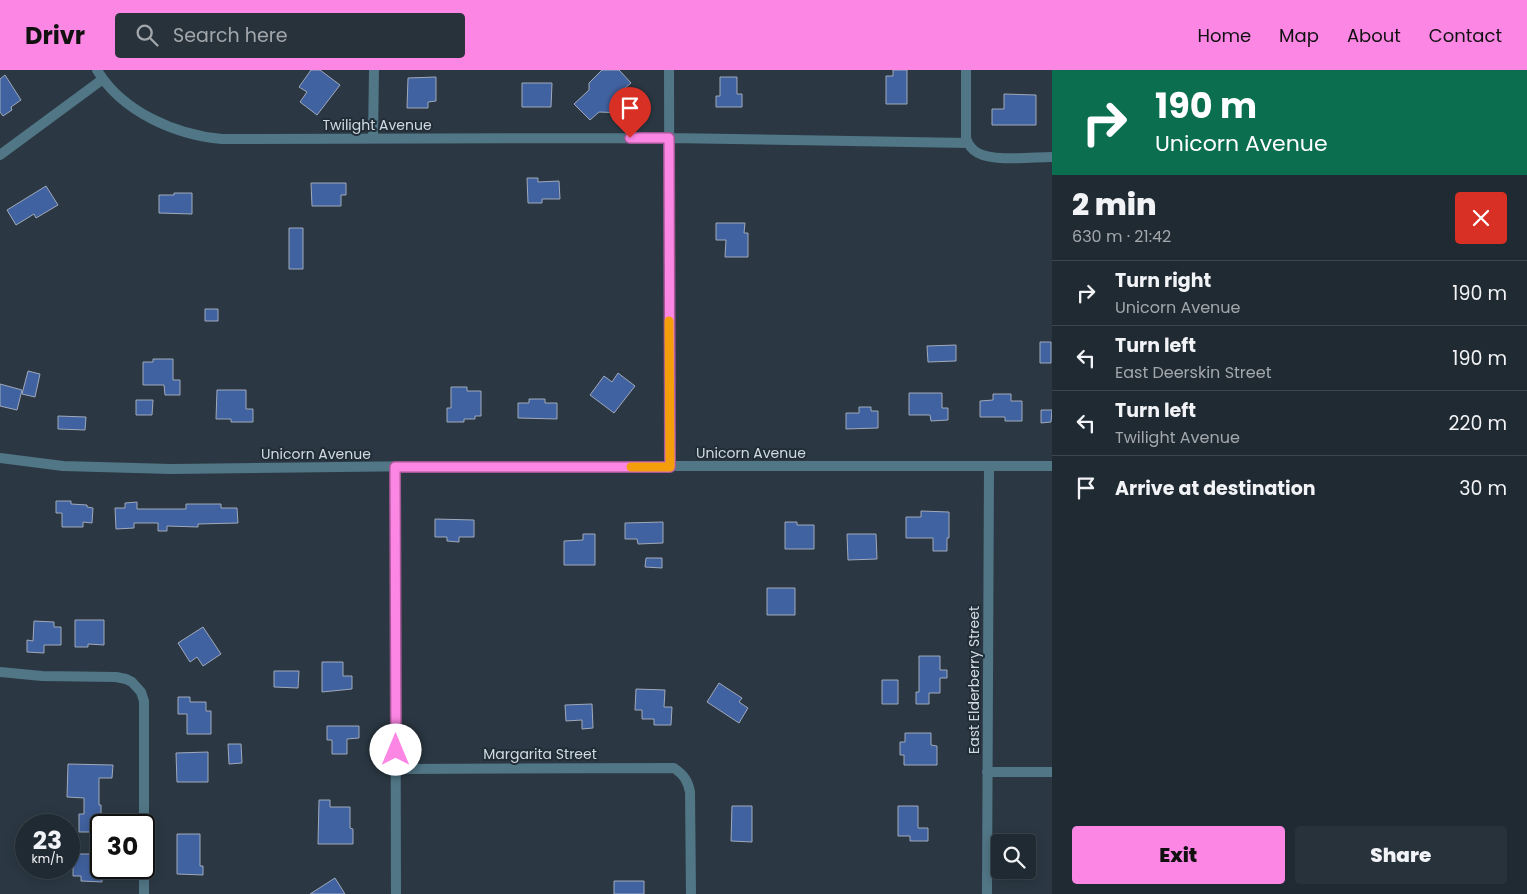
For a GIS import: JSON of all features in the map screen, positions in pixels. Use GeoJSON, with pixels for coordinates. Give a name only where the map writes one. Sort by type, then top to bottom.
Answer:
{"type":"FeatureCollection","features":[{"type":"Feature","properties":{"kind":"street","name":"Twilight Avenue"},"geometry":{"type":"LineString","coordinates":[[97,70],[121,97],[148,116],[174,130],[199,137],[222,139],[669,138],[968,143]]}},
{"type":"Feature","properties":{"kind":"street"},"geometry":{"type":"LineString","coordinates":[[373,138],[374,70]]}},
{"type":"Feature","properties":{"kind":"street"},"geometry":{"type":"LineString","coordinates":[[669,70],[670,467]]}},
{"type":"Feature","properties":{"kind":"street"},"geometry":{"type":"LineString","coordinates":[[966,70],[966,138],[968,143],[978,153],[992,157],[1052,157]]}},
{"type":"Feature","properties":{"kind":"street"},"geometry":{"type":"LineString","coordinates":[[0,155],[103,79]]}},
{"type":"Feature","properties":{"kind":"street","name":"Unicorn Avenue"},"geometry":{"type":"LineString","coordinates":[[0,458],[63,466],[171,469],[1052,466]]}},
{"type":"Feature","properties":{"kind":"street","name":"East Elderberry Street"},"geometry":{"type":"LineString","coordinates":[[987,894],[988,466]]}},
{"type":"Feature","properties":{"kind":"street"},"geometry":{"type":"LineString","coordinates":[[395,467],[396,894]]}},
{"type":"Feature","properties":{"kind":"street"},"geometry":{"type":"LineString","coordinates":[[0,672],[42,676],[116,677],[132,682],[141,692],[144,701],[144,894]]}},
{"type":"Feature","properties":{"kind":"street","name":"Margarita Street"},"geometry":{"type":"LineString","coordinates":[[396,769],[674,768],[688,782],[690,792],[691,894]]}},
{"type":"Feature","properties":{"kind":"street"},"geometry":{"type":"LineString","coordinates":[[987,772],[1052,772]]}},
{"type":"Feature","properties":{"kind":"building"},"geometry":{"type":"Polygon","coordinates":[[[311,70],[320,70],[340,85],[317,115],[300,102],[307,92],[299,87],[311,70]]]}},
{"type":"Feature","properties":{"kind":"building"},"geometry":{"type":"Polygon","coordinates":[[[602,70],[619,70],[631,83],[625,88],[643,107],[630,119],[624,113],[599,112],[590,120],[574,104],[589,90],[589,83],[602,70]]]}},
{"type":"Feature","properties":{"kind":"building"},"geometry":{"type":"Polygon","coordinates":[[[893,70],[907,70],[907,104],[886,104],[886,76],[893,76],[893,70]]]}},
{"type":"Feature","properties":{"kind":"building"},"geometry":{"type":"Polygon","coordinates":[[[5,75],[21,100],[3,116],[0,112],[0,79],[5,75]]]}},
{"type":"Feature","properties":{"kind":"building"},"geometry":{"type":"Polygon","coordinates":[[[436,77],[436,101],[428,102],[428,108],[407,108],[408,78],[436,77]]]}},
{"type":"Feature","properties":{"kind":"building"},"geometry":{"type":"Polygon","coordinates":[[[720,77],[737,77],[737,94],[742,94],[742,107],[716,107],[716,96],[720,96],[720,77]]]}},
{"type":"Feature","properties":{"kind":"building"},"geometry":{"type":"Polygon","coordinates":[[[522,83],[552,83],[551,107],[522,107],[522,83]]]}},
{"type":"Feature","properties":{"kind":"building"},"geometry":{"type":"Polygon","coordinates":[[[1004,94],[1036,95],[1036,125],[992,125],[992,109],[1004,109],[1004,94]]]}},
{"type":"Feature","properties":{"kind":"building"},"geometry":{"type":"Polygon","coordinates":[[[527,178],[538,178],[538,182],[559,181],[560,199],[542,199],[542,203],[528,203],[527,178]]]}},
{"type":"Feature","properties":{"kind":"building"},"geometry":{"type":"Polygon","coordinates":[[[311,183],[346,183],[346,195],[341,195],[341,206],[312,206],[311,183]]]}},
{"type":"Feature","properties":{"kind":"building"},"geometry":{"type":"Polygon","coordinates":[[[46,186],[58,205],[36,218],[34,214],[16,225],[7,210],[46,186]]]}},
{"type":"Feature","properties":{"kind":"building"},"geometry":{"type":"Polygon","coordinates":[[[174,193],[192,193],[192,214],[159,213],[159,195],[174,195],[174,193]]]}},
{"type":"Feature","properties":{"kind":"building"},"geometry":{"type":"Polygon","coordinates":[[[716,223],[745,223],[744,233],[748,233],[748,257],[725,257],[726,240],[716,240],[716,223]]]}},
{"type":"Feature","properties":{"kind":"building"},"geometry":{"type":"Polygon","coordinates":[[[289,228],[303,228],[303,269],[289,269],[289,228]]]}},
{"type":"Feature","properties":{"kind":"building"},"geometry":{"type":"Polygon","coordinates":[[[205,309],[218,309],[218,321],[205,321],[205,309]]]}},
{"type":"Feature","properties":{"kind":"building"},"geometry":{"type":"Polygon","coordinates":[[[1040,342],[1051,342],[1051,363],[1040,363],[1040,342]]]}},
{"type":"Feature","properties":{"kind":"building"},"geometry":{"type":"Polygon","coordinates":[[[956,345],[956,361],[928,362],[927,346],[956,345]]]}},
{"type":"Feature","properties":{"kind":"building"},"geometry":{"type":"Polygon","coordinates":[[[153,359],[173,359],[173,380],[180,380],[180,395],[165,395],[164,385],[143,385],[143,362],[153,362],[153,359]]]}},
{"type":"Feature","properties":{"kind":"building"},"geometry":{"type":"Polygon","coordinates":[[[28,371],[40,374],[35,397],[22,394],[28,371]]]}},
{"type":"Feature","properties":{"kind":"building"},"geometry":{"type":"Polygon","coordinates":[[[618,373],[635,386],[614,413],[590,395],[604,376],[612,382],[618,373]]]}},
{"type":"Feature","properties":{"kind":"building"},"geometry":{"type":"Polygon","coordinates":[[[0,384],[22,390],[17,410],[0,406],[0,384]]]}},
{"type":"Feature","properties":{"kind":"building"},"geometry":{"type":"Polygon","coordinates":[[[451,387],[467,387],[467,391],[481,391],[481,416],[475,416],[475,419],[464,419],[464,422],[447,422],[447,408],[451,408],[451,387]]]}},
{"type":"Feature","properties":{"kind":"building"},"geometry":{"type":"Polygon","coordinates":[[[217,390],[246,390],[246,409],[253,409],[253,422],[231,422],[231,419],[216,419],[217,390]]]}},
{"type":"Feature","properties":{"kind":"building"},"geometry":{"type":"Polygon","coordinates":[[[909,393],[942,393],[942,408],[948,408],[948,420],[931,421],[930,415],[909,415],[909,393]]]}},
{"type":"Feature","properties":{"kind":"building"},"geometry":{"type":"Polygon","coordinates":[[[993,394],[1011,394],[1011,401],[1022,401],[1022,421],[1005,421],[1005,417],[980,417],[980,401],[993,400],[993,394]]]}},
{"type":"Feature","properties":{"kind":"building"},"geometry":{"type":"Polygon","coordinates":[[[529,399],[545,399],[545,403],[557,403],[557,419],[518,418],[518,403],[529,403],[529,399]]]}},
{"type":"Feature","properties":{"kind":"building"},"geometry":{"type":"Polygon","coordinates":[[[136,400],[153,400],[152,415],[136,415],[136,400]]]}},
{"type":"Feature","properties":{"kind":"building"},"geometry":{"type":"Polygon","coordinates":[[[859,407],[871,407],[871,411],[878,411],[878,428],[846,429],[846,413],[859,413],[859,407]]]}},
{"type":"Feature","properties":{"kind":"building"},"geometry":{"type":"Polygon","coordinates":[[[1041,410],[1052,410],[1051,422],[1041,423],[1041,410]]]}},
{"type":"Feature","properties":{"kind":"building"},"geometry":{"type":"Polygon","coordinates":[[[58,416],[86,417],[85,430],[58,429],[58,416]]]}},
{"type":"Feature","properties":{"kind":"building"},"geometry":{"type":"Polygon","coordinates":[[[56,501],[71,501],[71,504],[87,505],[87,507],[93,508],[92,523],[83,522],[83,527],[62,527],[62,513],[56,513],[56,501]]]}},
{"type":"Feature","properties":{"kind":"building"},"geometry":{"type":"Polygon","coordinates":[[[137,502],[137,509],[186,509],[186,504],[221,504],[221,508],[237,508],[238,523],[198,524],[198,527],[167,526],[167,531],[158,531],[158,523],[134,523],[134,528],[116,529],[115,508],[125,508],[125,503],[137,502]]]}},
{"type":"Feature","properties":{"kind":"building"},"geometry":{"type":"Polygon","coordinates":[[[921,511],[949,512],[947,551],[933,551],[933,538],[906,538],[906,517],[921,517],[921,511]]]}},
{"type":"Feature","properties":{"kind":"building"},"geometry":{"type":"Polygon","coordinates":[[[435,519],[474,520],[474,537],[459,537],[459,542],[447,541],[447,537],[435,537],[435,519]]]}},
{"type":"Feature","properties":{"kind":"building"},"geometry":{"type":"Polygon","coordinates":[[[663,522],[663,543],[638,544],[637,539],[625,539],[625,523],[663,522]]]}},
{"type":"Feature","properties":{"kind":"building"},"geometry":{"type":"Polygon","coordinates":[[[785,522],[797,522],[797,525],[814,525],[814,549],[785,549],[785,522]]]}},
{"type":"Feature","properties":{"kind":"building"},"geometry":{"type":"Polygon","coordinates":[[[583,534],[595,534],[595,565],[564,565],[564,541],[583,540],[583,534]]]}},
{"type":"Feature","properties":{"kind":"building"},"geometry":{"type":"Polygon","coordinates":[[[847,534],[876,534],[877,559],[848,560],[847,534]]]}},
{"type":"Feature","properties":{"kind":"building"},"geometry":{"type":"Polygon","coordinates":[[[646,558],[662,558],[662,568],[645,567],[646,558]]]}},
{"type":"Feature","properties":{"kind":"building"},"geometry":{"type":"Polygon","coordinates":[[[767,588],[795,588],[795,615],[767,615],[767,588]]]}},
{"type":"Feature","properties":{"kind":"building"},"geometry":{"type":"Polygon","coordinates":[[[75,620],[104,620],[104,645],[88,644],[88,647],[75,647],[75,620]]]}},
{"type":"Feature","properties":{"kind":"building"},"geometry":{"type":"Polygon","coordinates":[[[34,621],[54,622],[54,627],[61,627],[61,645],[44,645],[44,653],[27,652],[27,640],[33,641],[34,621]]]}},
{"type":"Feature","properties":{"kind":"building"},"geometry":{"type":"Polygon","coordinates":[[[203,627],[221,654],[203,666],[197,657],[190,662],[178,643],[203,627]]]}},
{"type":"Feature","properties":{"kind":"building"},"geometry":{"type":"Polygon","coordinates":[[[919,656],[940,656],[940,670],[947,670],[947,678],[940,678],[940,693],[929,693],[929,704],[916,704],[916,692],[919,692],[919,656]]]}},
{"type":"Feature","properties":{"kind":"building"},"geometry":{"type":"Polygon","coordinates":[[[322,662],[343,662],[343,676],[352,676],[352,689],[322,692],[322,662]]]}},
{"type":"Feature","properties":{"kind":"building"},"geometry":{"type":"Polygon","coordinates":[[[274,671],[299,671],[298,688],[274,687],[274,671]]]}},
{"type":"Feature","properties":{"kind":"building"},"geometry":{"type":"Polygon","coordinates":[[[882,680],[898,680],[898,704],[882,704],[882,680]]]}},
{"type":"Feature","properties":{"kind":"building"},"geometry":{"type":"Polygon","coordinates":[[[719,683],[742,698],[739,702],[748,708],[739,723],[707,702],[719,683]]]}},
{"type":"Feature","properties":{"kind":"building"},"geometry":{"type":"Polygon","coordinates":[[[636,689],[665,690],[664,707],[672,707],[671,725],[654,725],[654,719],[642,719],[642,710],[635,710],[636,689]]]}},
{"type":"Feature","properties":{"kind":"building"},"geometry":{"type":"Polygon","coordinates":[[[178,697],[190,697],[190,702],[206,702],[206,711],[211,711],[211,734],[187,734],[187,714],[178,714],[178,697]]]}},
{"type":"Feature","properties":{"kind":"building"},"geometry":{"type":"Polygon","coordinates":[[[592,704],[593,728],[582,729],[582,720],[566,721],[565,705],[592,704]]]}},
{"type":"Feature","properties":{"kind":"building"},"geometry":{"type":"Polygon","coordinates":[[[327,726],[359,726],[359,738],[347,739],[347,754],[332,754],[332,740],[327,740],[327,726]]]}},
{"type":"Feature","properties":{"kind":"building"},"geometry":{"type":"Polygon","coordinates":[[[905,733],[931,733],[931,745],[937,746],[937,765],[904,765],[904,755],[900,755],[900,742],[905,742],[905,733]]]}},
{"type":"Feature","properties":{"kind":"building"},"geometry":{"type":"Polygon","coordinates":[[[228,744],[241,744],[242,763],[229,764],[228,744]]]}},
{"type":"Feature","properties":{"kind":"building"},"geometry":{"type":"Polygon","coordinates":[[[208,752],[208,782],[177,782],[176,753],[208,752]]]}},
{"type":"Feature","properties":{"kind":"building"},"geometry":{"type":"Polygon","coordinates":[[[68,764],[113,765],[112,778],[99,778],[101,814],[90,814],[90,832],[80,832],[80,814],[84,814],[84,798],[67,797],[68,764]]]}},
{"type":"Feature","properties":{"kind":"building"},"geometry":{"type":"Polygon","coordinates":[[[319,800],[330,800],[330,807],[350,807],[350,828],[353,829],[353,844],[318,844],[319,800]]]}},
{"type":"Feature","properties":{"kind":"building"},"geometry":{"type":"Polygon","coordinates":[[[732,806],[752,806],[752,842],[731,841],[732,806]]]}},
{"type":"Feature","properties":{"kind":"building"},"geometry":{"type":"Polygon","coordinates":[[[898,806],[918,806],[918,828],[928,828],[928,841],[910,841],[910,836],[898,836],[898,806]]]}},
{"type":"Feature","properties":{"kind":"building"},"geometry":{"type":"Polygon","coordinates":[[[177,834],[200,834],[200,866],[203,866],[203,875],[177,874],[177,834]]]}},
{"type":"Feature","properties":{"kind":"building"},"geometry":{"type":"Polygon","coordinates":[[[80,854],[90,854],[90,879],[102,879],[102,882],[81,881],[80,854]]]}},
{"type":"Feature","properties":{"kind":"building"},"geometry":{"type":"Polygon","coordinates":[[[335,878],[345,894],[310,894],[335,878]]]}},
{"type":"Feature","properties":{"kind":"building"},"geometry":{"type":"Polygon","coordinates":[[[614,881],[644,881],[644,894],[614,894],[614,881]]]}},
{"type":"Feature","properties":{"kind":"slow traffic"},"geometry":{"type":"LineString","coordinates":[[631,467],[670,467],[669,321]]}},
{"type":"Feature","properties":{"kind":"route"},"geometry":{"type":"LineString","coordinates":[[396,750],[395,467],[670,467],[669,138],[630,138]]}}]}
